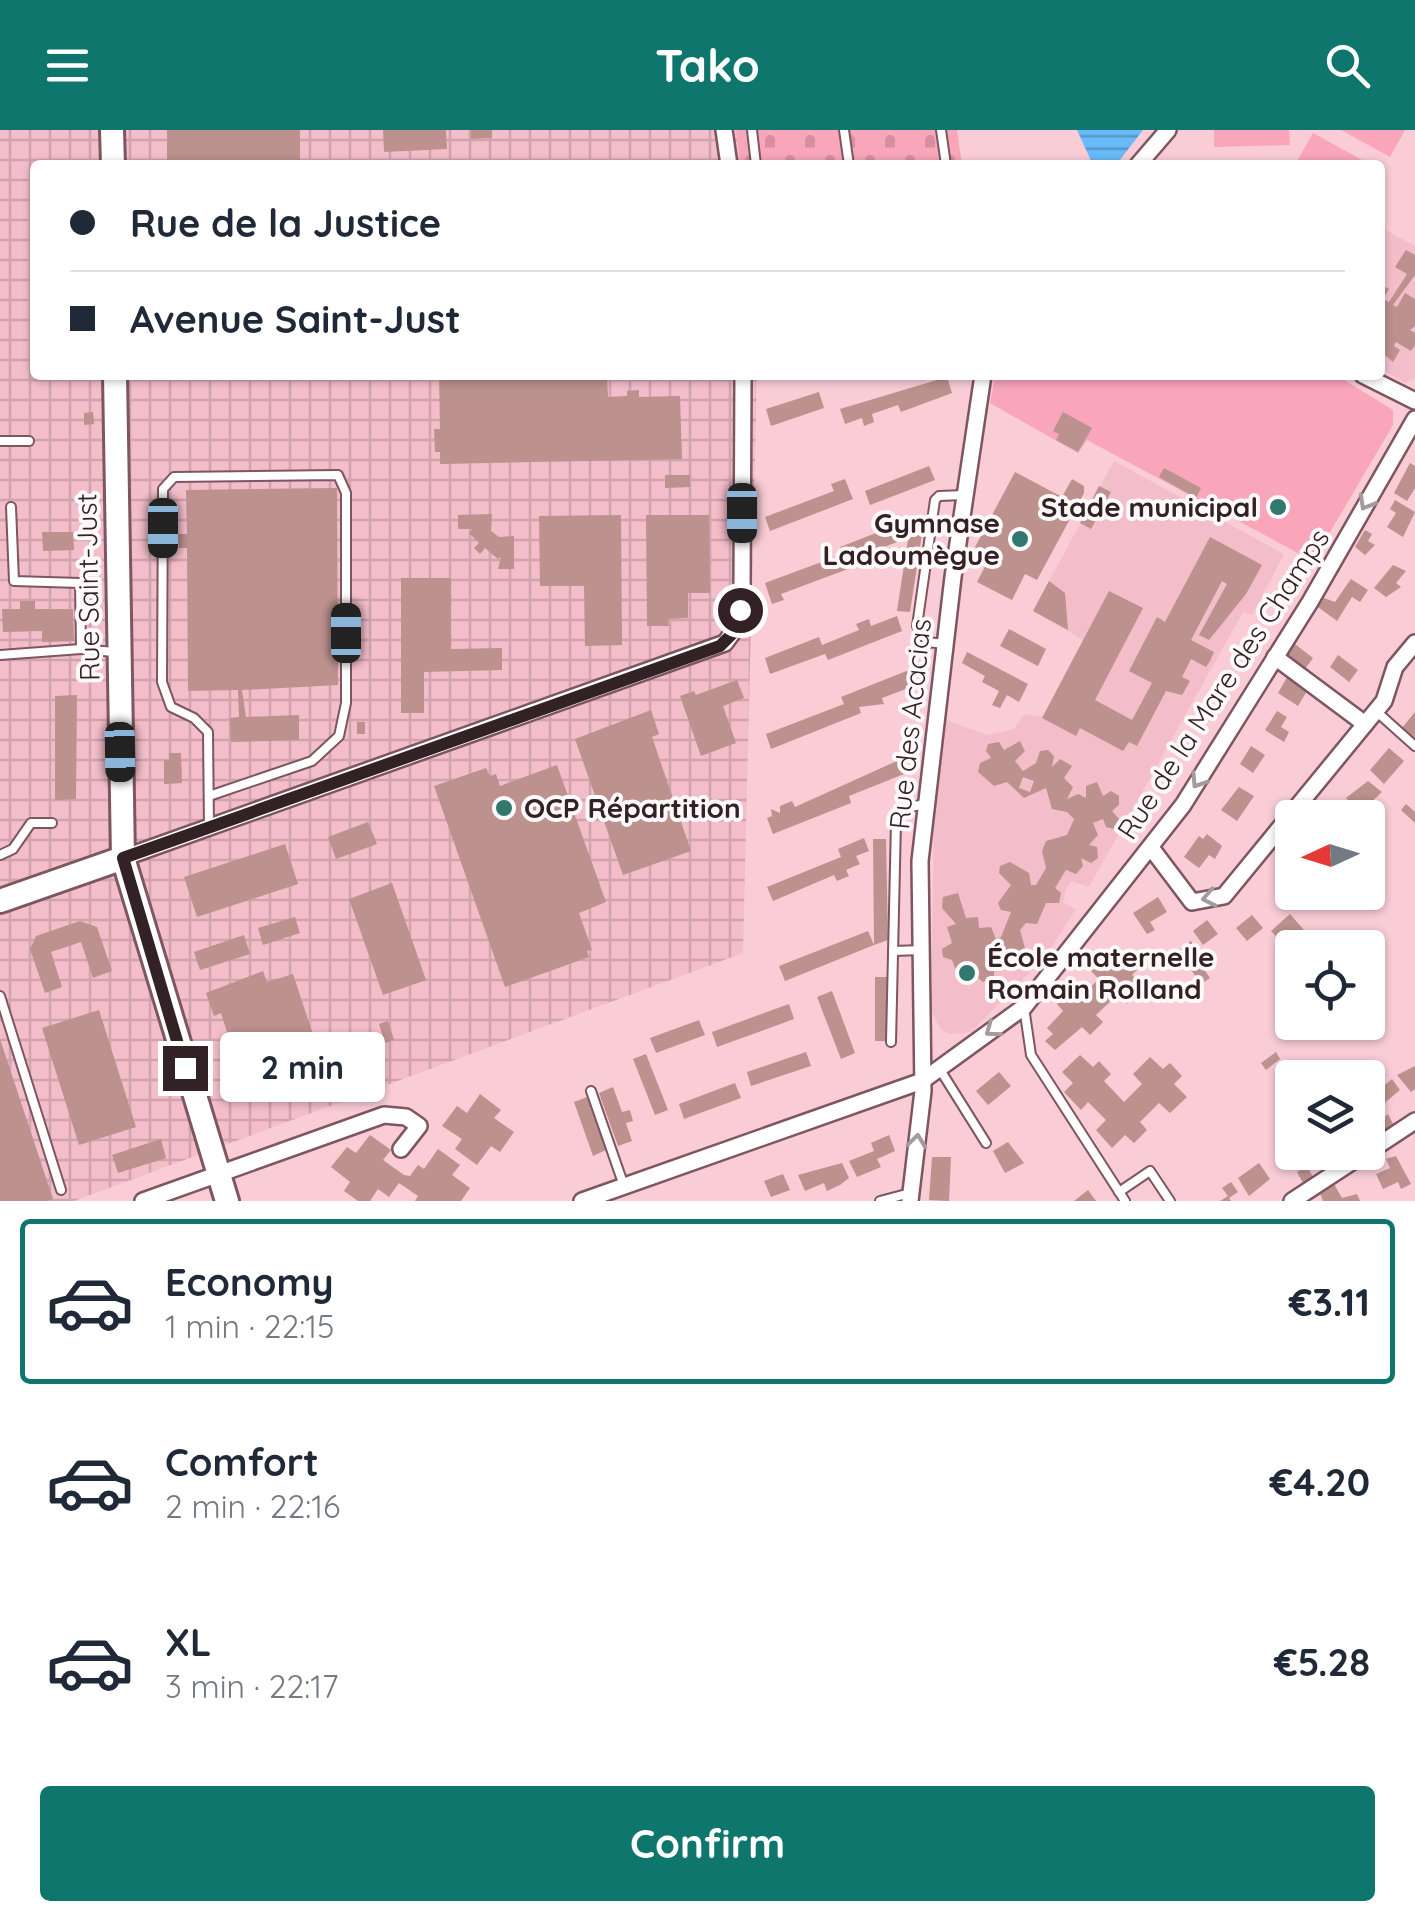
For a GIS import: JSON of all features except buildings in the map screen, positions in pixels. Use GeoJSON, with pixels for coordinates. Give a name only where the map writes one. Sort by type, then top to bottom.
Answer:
{"type":"FeatureCollection","features":[{"type":"Feature","properties":{"kind":"street"},"geometry":{"type":"LineString","coordinates":[[112,130],[113,160]]}},
{"type":"Feature","properties":{"kind":"street"},"geometry":{"type":"LineString","coordinates":[[724,130],[727,160]]}},
{"type":"Feature","properties":{"kind":"street"},"geometry":{"type":"LineString","coordinates":[[1142,160],[1168,130]]}},
{"type":"Feature","properties":{"kind":"street","name":"Rue Saint-Just"},"geometry":{"type":"LineString","coordinates":[[115,380],[123,858],[227,1201]]}},
{"type":"Feature","properties":{"kind":"street"},"geometry":{"type":"LineString","coordinates":[[0,901],[726,643],[738,625],[742,592],[743,380]]}},
{"type":"Feature","properties":{"kind":"street","name":"Rue des Acacias"},"geometry":{"type":"LineString","coordinates":[[910,1197],[922,1082],[920,861],[944,644],[982,380]]}},
{"type":"Feature","properties":{"kind":"street"},"geometry":{"type":"LineString","coordinates":[[1373,380],[1415,401]]}},
{"type":"Feature","properties":{"kind":"street","name":"Rue de la Mare des Champs"},"geometry":{"type":"LineString","coordinates":[[922,1082],[1024,1006],[1101,904],[1152,849],[1275,657],[1415,419]]}},
{"type":"Feature","properties":{"kind":"street"},"geometry":{"type":"LineString","coordinates":[[1152,849],[1192,902],[1224,896],[1384,701],[1395,667],[1415,643]]}},
{"type":"Feature","properties":{"kind":"street"},"geometry":{"type":"LineString","coordinates":[[1275,657],[1370,718]]}},
{"type":"Feature","properties":{"kind":"street"},"geometry":{"type":"LineString","coordinates":[[582,1201],[922,1082]]}},
{"type":"Feature","properties":{"kind":"street"},"geometry":{"type":"LineString","coordinates":[[143,1201],[384,1115],[406,1117],[419,1126],[401,1149]]}},
{"type":"Feature","properties":{"kind":"street"},"geometry":{"type":"LineString","coordinates":[[1385,1140],[1415,1121]]}},
{"type":"Feature","properties":{"kind":"street"},"geometry":{"type":"LineString","coordinates":[[1292,1201],[1339,1170]]}},
{"type":"Feature","properties":{"kind":"lane"},"geometry":{"type":"LineString","coordinates":[[752,130],[755,160]]}},
{"type":"Feature","properties":{"kind":"lane"},"geometry":{"type":"LineString","coordinates":[[844,130],[847,160]]}},
{"type":"Feature","properties":{"kind":"lane"},"geometry":{"type":"LineString","coordinates":[[942,130],[945,160]]}},
{"type":"Feature","properties":{"kind":"lane"},"geometry":{"type":"LineString","coordinates":[[0,441],[30,441]]}},
{"type":"Feature","properties":{"kind":"lane"},"geometry":{"type":"LineString","coordinates":[[209,796],[312,760],[339,736],[346,703],[346,493],[338,475],[174,477],[165,483],[162,682],[172,707],[194,718],[208,732],[209,828]]}},
{"type":"Feature","properties":{"kind":"lane"},"geometry":{"type":"LineString","coordinates":[[944,644],[922,637],[918,618],[935,500],[939,496],[964,494]]}},
{"type":"Feature","properties":{"kind":"lane"},"geometry":{"type":"LineString","coordinates":[[11,507],[14,581],[80,583],[80,649]]}},
{"type":"Feature","properties":{"kind":"lane"},"geometry":{"type":"LineString","coordinates":[[0,655],[80,649],[118,651]]}},
{"type":"Feature","properties":{"kind":"lane"},"geometry":{"type":"LineString","coordinates":[[1370,718],[1415,746]]}},
{"type":"Feature","properties":{"kind":"lane"},"geometry":{"type":"LineString","coordinates":[[891,1042],[896,822],[903,809],[928,803]]}},
{"type":"Feature","properties":{"kind":"lane"},"geometry":{"type":"LineString","coordinates":[[0,855],[13,849],[31,823],[52,824]]}},
{"type":"Feature","properties":{"kind":"lane"},"geometry":{"type":"LineString","coordinates":[[892,951],[922,950]]}},
{"type":"Feature","properties":{"kind":"lane"},"geometry":{"type":"LineString","coordinates":[[0,996],[61,1190]]}},
{"type":"Feature","properties":{"kind":"lane"},"geometry":{"type":"LineString","coordinates":[[1024,1006],[1031,1055],[1125,1201]]}},
{"type":"Feature","properties":{"kind":"lane"},"geometry":{"type":"LineString","coordinates":[[939,1068],[986,1143]]}},
{"type":"Feature","properties":{"kind":"lane"},"geometry":{"type":"LineString","coordinates":[[591,1091],[624,1186]]}},
{"type":"Feature","properties":{"kind":"lane"},"geometry":{"type":"LineString","coordinates":[[1119,1192],[1150,1171],[1170,1201]]}},
{"type":"Feature","properties":{"kind":"lane"},"geometry":{"type":"LineString","coordinates":[[880,1201],[910,1197]]}},
{"type":"Feature","properties":{"kind":"shaded area"},"geometry":{"type":"Polygon","coordinates":[[[0,130],[736,130],[739,160],[30,160],[30,380],[757,380],[743,953],[74,1201],[0,1201],[0,130]]]}},
{"type":"Feature","properties":{"kind":"shaded area"},"geometry":{"type":"Polygon","coordinates":[[[1385,230],[1415,246],[1415,378],[1405,383],[1385,371],[1385,230]]]}},
{"type":"Feature","properties":{"kind":"shaded area"},"geometry":{"type":"Polygon","coordinates":[[[1114,461],[1284,554],[1252,615],[1243,612],[1089,887],[1071,881],[1066,889],[1063,902],[1076,909],[1046,956],[971,1032],[950,1034],[941,1030],[931,1011],[934,831],[944,719],[987,735],[1014,729],[1024,714],[1043,717],[1083,640],[1033,611],[1114,461]]]}},
{"type":"Feature","properties":{"kind":"green space"},"geometry":{"type":"Polygon","coordinates":[[[736,130],[957,130],[961,160],[739,160],[736,130]]]}},
{"type":"Feature","properties":{"kind":"green space"},"geometry":{"type":"Polygon","coordinates":[[[1214,130],[1289,130],[1290,145],[1214,147],[1214,130]]]}},
{"type":"Feature","properties":{"kind":"green space"},"geometry":{"type":"Polygon","coordinates":[[[1341,130],[1405,130],[1390,157],[1341,130]]]}},
{"type":"Feature","properties":{"kind":"green space"},"geometry":{"type":"Polygon","coordinates":[[[1313,133],[1362,160],[1298,160],[1313,133]]]}},
{"type":"Feature","properties":{"kind":"green space","name":"Stade municipal"},"geometry":{"type":"Polygon","coordinates":[[[994,380],[1344,380],[1393,410],[1393,425],[1313,561],[1087,440],[1078,453],[990,403],[994,380]]]}},
{"type":"Feature","properties":{"kind":"water"},"geometry":{"type":"Polygon","coordinates":[[[1077,130],[1143,130],[1120,160],[1091,160],[1077,130]]]}},
{"type":"Feature","properties":{"kind":"place","name":"Stade municipal"},"geometry":{"type":"Point","coordinates":[1278,507]}},
{"type":"Feature","properties":{"kind":"place","name":"Gymnase Ladoumègue"},"geometry":{"type":"Point","coordinates":[1020,539]}},
{"type":"Feature","properties":{"kind":"place","name":"OCP Répartition"},"geometry":{"type":"Point","coordinates":[504,808]}},
{"type":"Feature","properties":{"kind":"place","name":"École maternelle Romain Rolland"},"geometry":{"type":"Point","coordinates":[967,973]}},
{"type":"Feature","properties":{"kind":"route"},"geometry":{"type":"LineString","coordinates":[[185,1068],[123,858],[720,646],[738,625],[740,610]]}}]}
